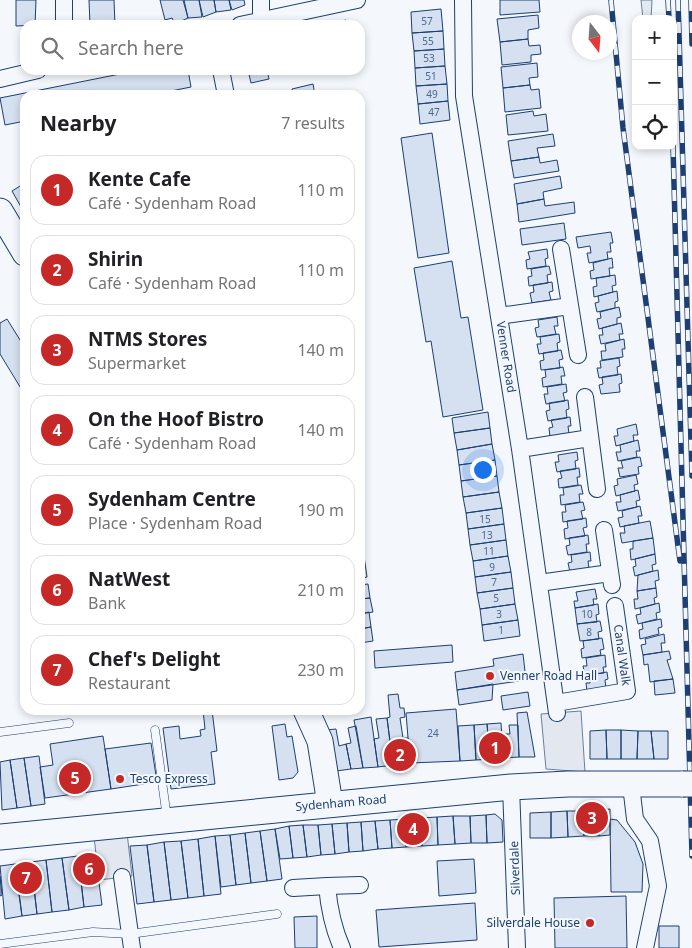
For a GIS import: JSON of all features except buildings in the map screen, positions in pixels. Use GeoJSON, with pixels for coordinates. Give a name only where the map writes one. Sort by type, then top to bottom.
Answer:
{"type":"FeatureCollection","features":[{"type":"Feature","properties":{"kind":"main road"},"geometry":{"type":"LineString","coordinates":[[0,211],[20,245]]}},
{"type":"Feature","properties":{"kind":"main road"},"geometry":{"type":"LineString","coordinates":[[308,715],[320,741],[330,804]]}},
{"type":"Feature","properties":{"kind":"main road","name":"Sydenham Road"},"geometry":{"type":"LineString","coordinates":[[0,837],[511,788],[568,784],[687,784]]}},
{"type":"Feature","properties":{"kind":"street"},"geometry":{"type":"LineString","coordinates":[[64,0],[64,20]]}},
{"type":"Feature","properties":{"kind":"street"},"geometry":{"type":"LineString","coordinates":[[261,0],[261,20],[357,0]]}},
{"type":"Feature","properties":{"kind":"street","name":"Venner Road"},"geometry":{"type":"LineString","coordinates":[[463,0],[464,96],[520,449],[556,708]]}},
{"type":"Feature","properties":{"kind":"street"},"geometry":{"type":"LineString","coordinates":[[0,79],[20,74]]}},
{"type":"Feature","properties":{"kind":"street"},"geometry":{"type":"LineString","coordinates":[[223,75],[225,90]]}},
{"type":"Feature","properties":{"kind":"street"},"geometry":{"type":"LineString","coordinates":[[562,249],[578,355]]}},
{"type":"Feature","properties":{"kind":"street"},"geometry":{"type":"LineString","coordinates":[[499,316],[570,306]]}},
{"type":"Feature","properties":{"kind":"street"},"geometry":{"type":"LineString","coordinates":[[585,397],[598,489]]}},
{"type":"Feature","properties":{"kind":"street"},"geometry":{"type":"LineString","coordinates":[[520,449],[590,438]]}},
{"type":"Feature","properties":{"kind":"street"},"geometry":{"type":"LineString","coordinates":[[539,583],[611,579],[604,530]]}},
{"type":"Feature","properties":{"kind":"street","name":"Canal Walk"},"geometry":{"type":"LineString","coordinates":[[556,708],[627,691],[614,606]]}},
{"type":"Feature","properties":{"kind":"street"},"geometry":{"type":"LineString","coordinates":[[631,785],[635,819],[650,842],[658,886],[645,948]]}},
{"type":"Feature","properties":{"kind":"street","name":"Silverdale"},"geometry":{"type":"LineString","coordinates":[[511,788],[517,948]]}},
{"type":"Feature","properties":{"kind":"street"},"geometry":{"type":"LineString","coordinates":[[122,877],[131,941]]}},
{"type":"Feature","properties":{"kind":"street"},"geometry":{"type":"LineString","coordinates":[[293,888],[360,885]]}},
{"type":"Feature","properties":{"kind":"street"},"geometry":{"type":"LineString","coordinates":[[326,886],[336,935],[342,948]]}},
{"type":"Feature","properties":{"kind":"lane"},"geometry":{"type":"LineString","coordinates":[[0,732],[69,723]]}},
{"type":"Feature","properties":{"kind":"lane"},"geometry":{"type":"LineString","coordinates":[[155,730],[167,820]]}},
{"type":"Feature","properties":{"kind":"lane"},"geometry":{"type":"LineString","coordinates":[[0,944],[93,932],[131,941],[277,914]]}},
{"type":"Feature","properties":{"kind":"shaded area"},"geometry":{"type":"Polygon","coordinates":[[[641,0],[652,0],[651,15],[643,15],[641,0]]]}},
{"type":"Feature","properties":{"kind":"shaded area"},"geometry":{"type":"Polygon","coordinates":[[[581,711],[585,772],[546,769],[541,714],[581,711]]]}},
{"type":"Feature","properties":{"kind":"shaded area"},"geometry":{"type":"Polygon","coordinates":[[[126,824],[132,876],[99,880],[93,828],[126,824]]]}},
{"type":"Feature","properties":{"kind":"railway"},"geometry":{"type":"LineString","coordinates":[[611,0],[623,128],[680,561]]}},
{"type":"Feature","properties":{"kind":"railway"},"geometry":{"type":"LineString","coordinates":[[668,0],[669,15]]}},
{"type":"Feature","properties":{"kind":"railway"},"geometry":{"type":"LineString","coordinates":[[678,0],[692,476]]}},
{"type":"Feature","properties":{"kind":"railway"},"geometry":{"type":"LineString","coordinates":[[691,0],[692,44]]}},
{"type":"Feature","properties":{"kind":"railway"},"geometry":{"type":"LineString","coordinates":[[673,150],[692,856]]}},
{"type":"Feature","properties":{"kind":"place","name":"Venner Road Hall"},"geometry":{"type":"Point","coordinates":[490,676]}},
{"type":"Feature","properties":{"kind":"place","name":"Kente Cafe"},"geometry":{"type":"Point","coordinates":[495,748]}},
{"type":"Feature","properties":{"kind":"place","name":"Shirin"},"geometry":{"type":"Point","coordinates":[400,755]}},
{"type":"Feature","properties":{"kind":"place","name":"Sydenham Centre"},"geometry":{"type":"Point","coordinates":[75,778]}},
{"type":"Feature","properties":{"kind":"place","name":"Tesco Express"},"geometry":{"type":"Point","coordinates":[120,779]}},
{"type":"Feature","properties":{"kind":"place","name":"NTMS Stores"},"geometry":{"type":"Point","coordinates":[592,818]}},
{"type":"Feature","properties":{"kind":"place","name":"On the Hoof Bistro"},"geometry":{"type":"Point","coordinates":[413,829]}},
{"type":"Feature","properties":{"kind":"place","name":"NatWest"},"geometry":{"type":"Point","coordinates":[89,869]}},
{"type":"Feature","properties":{"kind":"place","name":"Chef's Delight"},"geometry":{"type":"Point","coordinates":[26,878]}},
{"type":"Feature","properties":{"kind":"place","name":"Silverdale House"},"geometry":{"type":"Point","coordinates":[590,923]}}]}
